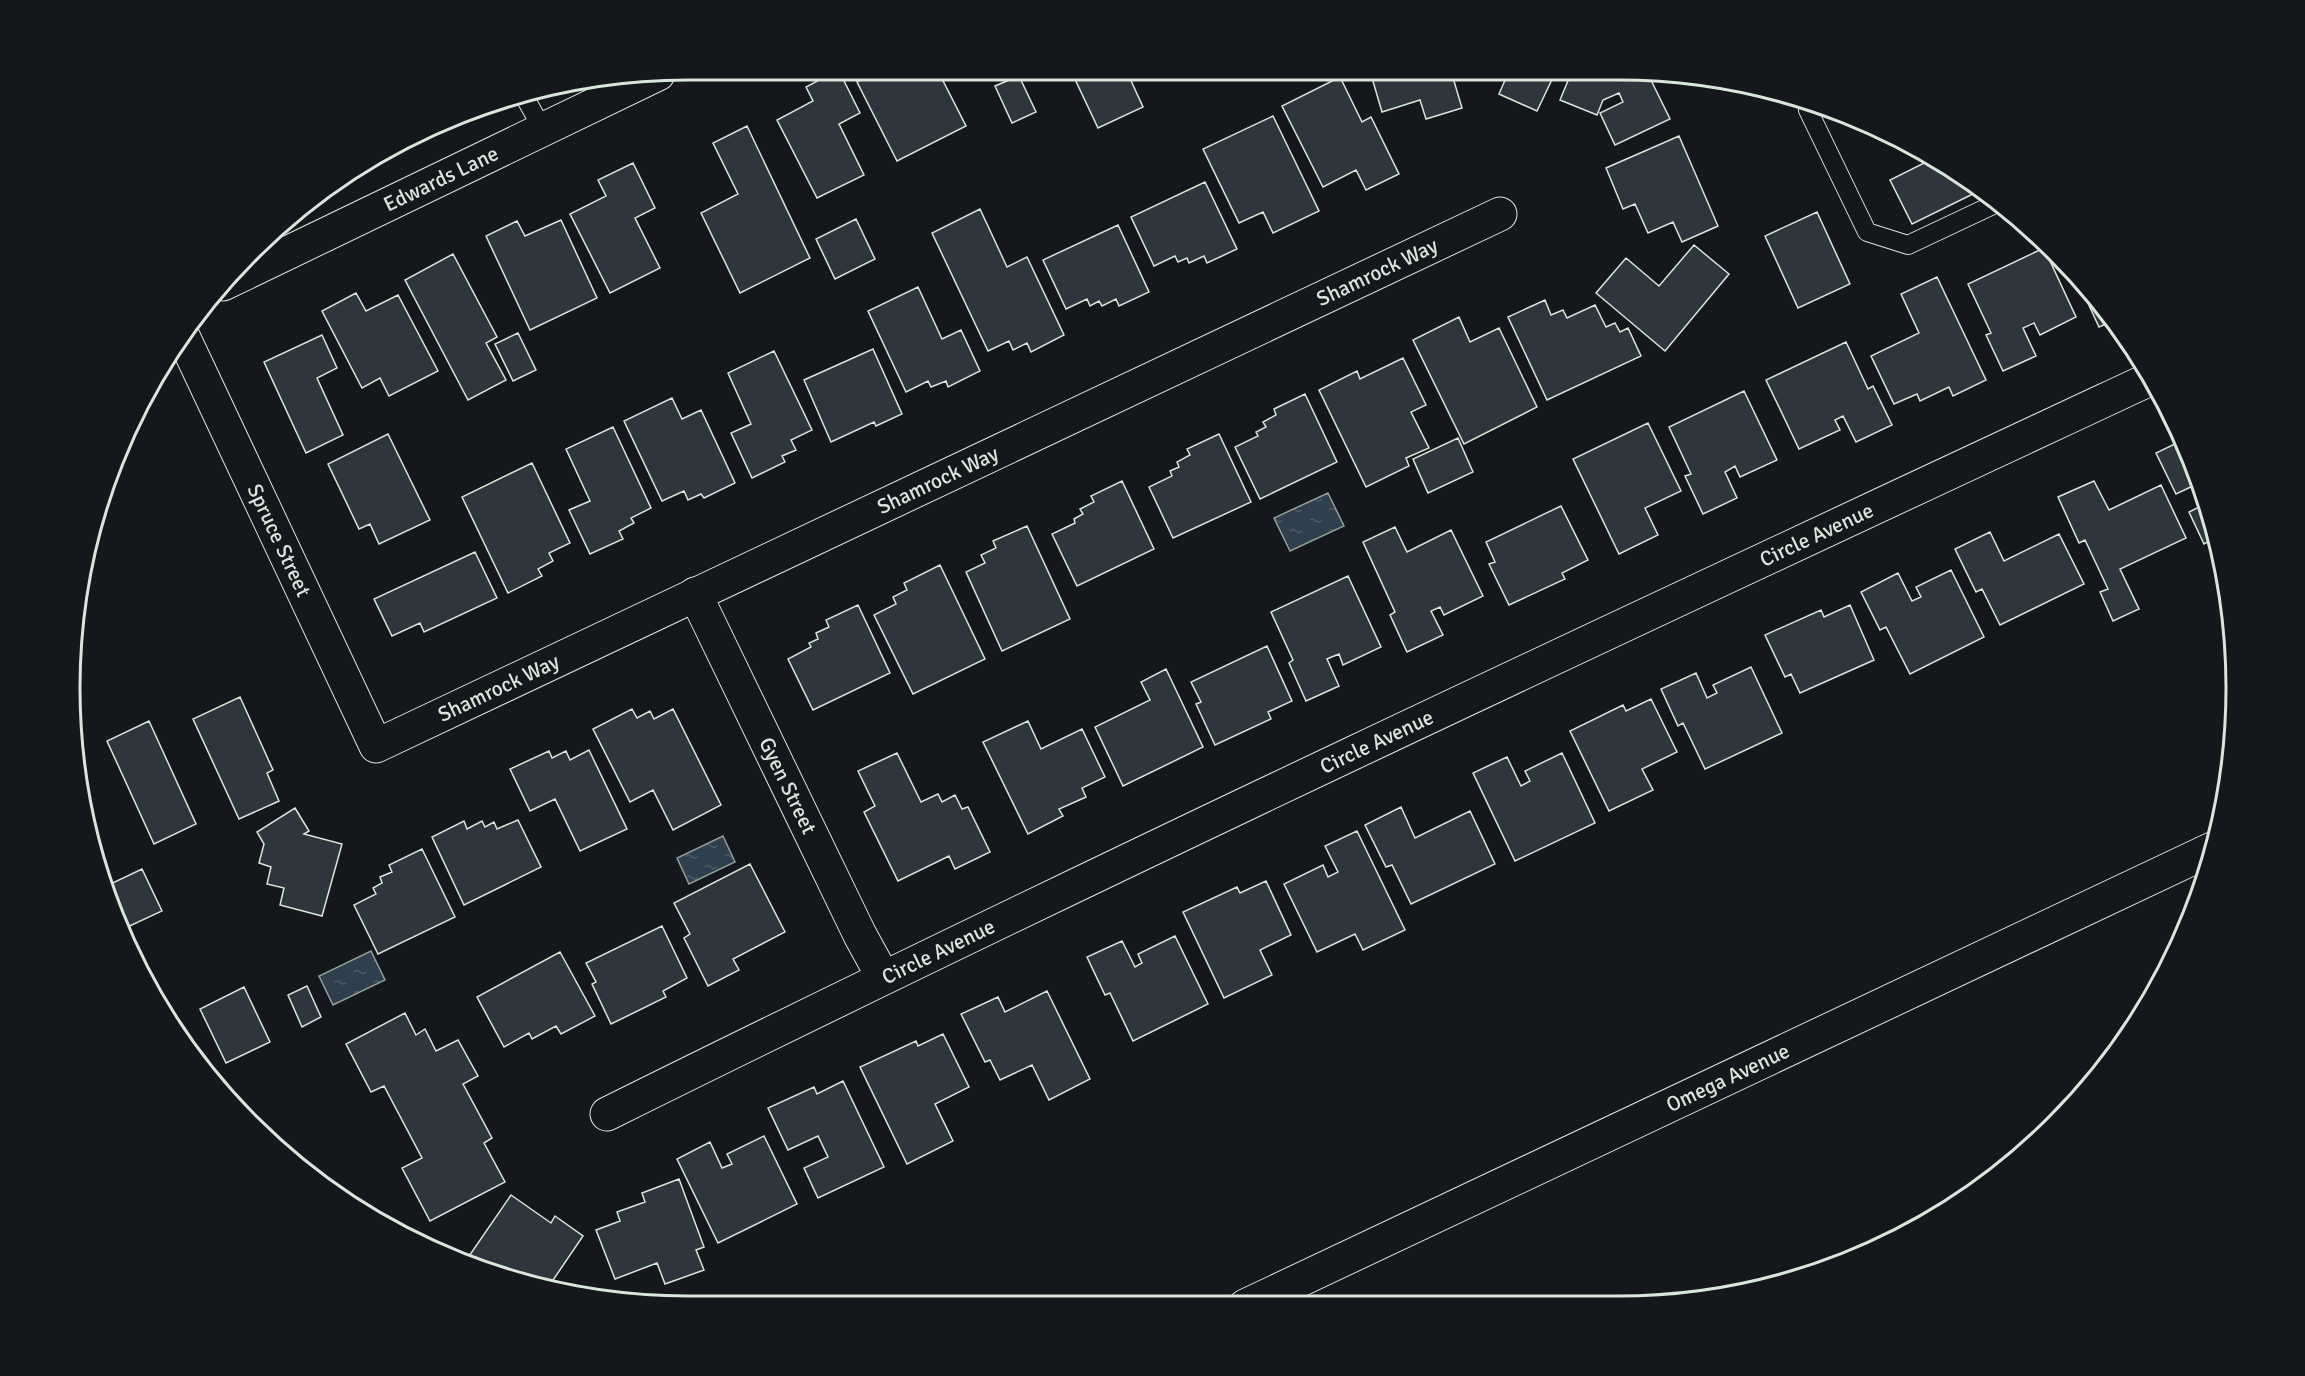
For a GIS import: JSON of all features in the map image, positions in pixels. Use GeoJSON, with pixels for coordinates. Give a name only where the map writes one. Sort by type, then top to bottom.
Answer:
{"type":"FeatureCollection","features":[{"type":"Feature","properties":{"kind":"street","name":"Edwards Lane"},"geometry":{"type":"LineString","coordinates":[[243,275],[642,82]]}},
{"type":"Feature","properties":{"kind":"street","name":"Shamrock Way"},"geometry":{"type":"LineString","coordinates":[[376,746],[1500,214]]}},
{"type":"Feature","properties":{"kind":"street","name":"Spruce Street"},"geometry":{"type":"LineString","coordinates":[[187,343],[376,746]]}},
{"type":"Feature","properties":{"kind":"street","name":"Circle Avenue"},"geometry":{"type":"LineString","coordinates":[[607,1114],[883,977],[1534,667],[2143,382]]}},
{"type":"Feature","properties":{"kind":"street","name":"Gyen Street"},"geometry":{"type":"LineString","coordinates":[[695,594],[860,936],[883,977]]}},
{"type":"Feature","properties":{"kind":"street","name":"Omega Avenue"},"geometry":{"type":"LineString","coordinates":[[1266,1296],[2202,854]]}},
{"type":"Feature","properties":{"kind":"lane"},"geometry":{"type":"LineString","coordinates":[[527,101],[543,130]]}},
{"type":"Feature","properties":{"kind":"lane"},"geometry":{"type":"LineString","coordinates":[[1808,111],[1867,232],[1908,245],[1989,207]]}},
{"type":"Feature","properties":{"kind":"water"},"geometry":{"type":"Polygon","coordinates":[[[1328,493],[1344,526],[1290,551],[1274,518],[1328,493]]]}},
{"type":"Feature","properties":{"kind":"water"},"geometry":{"type":"Polygon","coordinates":[[[723,836],[735,862],[689,884],[677,858],[723,836]]]}},
{"type":"Feature","properties":{"kind":"water"},"geometry":{"type":"Polygon","coordinates":[[[371,951],[385,980],[333,1005],[319,976],[371,951]]]}},
{"type":"Feature","properties":{"kind":"building"},"geometry":{"type":"Polygon","coordinates":[[[819,80],[844,80],[860,113],[839,124],[864,175],[817,198],[777,120],[813,101],[806,87],[819,80]]]}},
{"type":"Feature","properties":{"kind":"building"},"geometry":{"type":"Polygon","coordinates":[[[861,80],[943,80],[966,126],[897,161],[857,82],[861,80]]]}},
{"type":"Feature","properties":{"kind":"building"},"geometry":{"type":"Polygon","coordinates":[[[1009,80],[1021,80],[1036,112],[1012,123],[995,86],[1009,80]]]}},
{"type":"Feature","properties":{"kind":"building"},"geometry":{"type":"Polygon","coordinates":[[[1075,80],[1131,80],[1143,107],[1098,128],[1075,80]]]}},
{"type":"Feature","properties":{"kind":"building"},"geometry":{"type":"Polygon","coordinates":[[[1334,80],[1341,80],[1362,122],[1371,117],[1399,174],[1366,190],[1356,170],[1323,187],[1282,106],[1334,80]]]}},
{"type":"Feature","properties":{"kind":"building"},"geometry":{"type":"Polygon","coordinates":[[[1373,80],[1454,80],[1462,108],[1426,119],[1420,100],[1382,112],[1373,80]]]}},
{"type":"Feature","properties":{"kind":"building"},"geometry":{"type":"Polygon","coordinates":[[[1505,80],[1552,80],[1537,111],[1499,94],[1505,80]]]}},
{"type":"Feature","properties":{"kind":"building"},"geometry":{"type":"Polygon","coordinates":[[[1568,80],[1651,81],[1670,119],[1615,145],[1600,113],[1623,102],[1619,93],[1603,100],[1597,115],[1560,100],[1568,80]]]}},
{"type":"Feature","properties":{"kind":"building"},"geometry":{"type":"Polygon","coordinates":[[[1273,116],[1319,211],[1273,233],[1263,212],[1239,223],[1203,149],[1273,116]]]}},
{"type":"Feature","properties":{"kind":"building"},"geometry":{"type":"Polygon","coordinates":[[[747,126],[810,258],[740,293],[701,213],[738,194],[713,143],[747,126]]]}},
{"type":"Feature","properties":{"kind":"building"},"geometry":{"type":"Polygon","coordinates":[[[1679,136],[1718,226],[1682,242],[1673,222],[1648,233],[1635,204],[1623,209],[1606,168],[1679,136]]]}},
{"type":"Feature","properties":{"kind":"building"},"geometry":{"type":"Polygon","coordinates":[[[633,163],[655,208],[635,218],[660,268],[610,293],[570,214],[606,196],[598,180],[633,163]]]}},
{"type":"Feature","properties":{"kind":"building"},"geometry":{"type":"Polygon","coordinates":[[[1924,163],[1972,194],[1912,224],[1890,180],[1924,163]]]}},
{"type":"Feature","properties":{"kind":"building"},"geometry":{"type":"Polygon","coordinates":[[[1205,182],[1237,249],[1207,263],[1204,256],[1189,263],[1187,258],[1178,262],[1175,256],[1154,266],[1131,217],[1205,182]]]}},
{"type":"Feature","properties":{"kind":"building"},"geometry":{"type":"Polygon","coordinates":[[[980,209],[1007,267],[1027,257],[1064,335],[1031,352],[1027,343],[1013,350],[1009,341],[988,351],[932,233],[980,209]]]}},
{"type":"Feature","properties":{"kind":"building"},"geometry":{"type":"Polygon","coordinates":[[[1817,212],[1850,284],[1798,308],[1765,236],[1817,212]]]}},
{"type":"Feature","properties":{"kind":"building"},"geometry":{"type":"Polygon","coordinates":[[[856,219],[875,259],[835,279],[816,239],[856,219]]]}},
{"type":"Feature","properties":{"kind":"building"},"geometry":{"type":"Polygon","coordinates":[[[561,220],[597,298],[530,330],[486,236],[517,221],[525,236],[561,220]]]}},
{"type":"Feature","properties":{"kind":"building"},"geometry":{"type":"Polygon","coordinates":[[[1118,225],[1149,292],[1119,306],[1116,299],[1102,306],[1099,301],[1090,306],[1087,299],[1066,309],[1043,260],[1118,225]]]}},
{"type":"Feature","properties":{"kind":"building"},"geometry":{"type":"Polygon","coordinates":[[[1694,245],[1729,274],[1665,351],[1596,293],[1626,258],[1659,286],[1694,245]]]}},
{"type":"Feature","properties":{"kind":"building"},"geometry":{"type":"Polygon","coordinates":[[[2039,250],[2050,262],[2076,317],[2040,335],[2034,323],[2023,328],[2036,356],[2003,371],[1986,335],[1991,333],[1968,284],[2039,250]]]}},
{"type":"Feature","properties":{"kind":"building"},"geometry":{"type":"Polygon","coordinates":[[[453,254],[497,337],[486,343],[506,380],[468,400],[405,280],[453,254]]]}},
{"type":"Feature","properties":{"kind":"building"},"geometry":{"type":"Polygon","coordinates":[[[1937,277],[1986,380],[1953,396],[1949,387],[1920,401],[1917,394],[1894,404],[1871,356],[1919,333],[1901,294],[1937,277]]]}},
{"type":"Feature","properties":{"kind":"building"},"geometry":{"type":"Polygon","coordinates":[[[918,287],[942,339],[961,330],[980,371],[948,387],[946,381],[931,387],[928,381],[906,392],[868,311],[918,287]]]}},
{"type":"Feature","properties":{"kind":"building"},"geometry":{"type":"Polygon","coordinates":[[[356,293],[366,311],[398,295],[438,371],[389,396],[380,378],[362,388],[322,311],[356,293]]]}},
{"type":"Feature","properties":{"kind":"building"},"geometry":{"type":"Polygon","coordinates":[[[1545,300],[1551,315],[1563,310],[1567,318],[1595,305],[1606,327],[1615,323],[1620,332],[1628,328],[1641,356],[1547,400],[1508,317],[1545,300]]]}},
{"type":"Feature","properties":{"kind":"building"},"geometry":{"type":"Polygon","coordinates":[[[2089,304],[2105,325],[2099,327],[2089,304]]]}},
{"type":"Feature","properties":{"kind":"building"},"geometry":{"type":"Polygon","coordinates":[[[1459,317],[1470,342],[1499,328],[1537,407],[1464,444],[1413,340],[1459,317]]]}},
{"type":"Feature","properties":{"kind":"building"},"geometry":{"type":"Polygon","coordinates":[[[518,333],[536,370],[513,381],[495,344],[518,333]]]}},
{"type":"Feature","properties":{"kind":"building"},"geometry":{"type":"Polygon","coordinates":[[[322,335],[337,368],[317,378],[343,435],[306,453],[264,362],[322,335]]]}},
{"type":"Feature","properties":{"kind":"building"},"geometry":{"type":"Polygon","coordinates":[[[1846,342],[1868,389],[1873,386],[1892,425],[1856,442],[1843,416],[1835,420],[1840,430],[1799,449],[1766,380],[1846,342]]]}},
{"type":"Feature","properties":{"kind":"building"},"geometry":{"type":"Polygon","coordinates":[[[873,349],[902,414],[876,426],[874,422],[831,442],[804,380],[873,349]]]}},
{"type":"Feature","properties":{"kind":"building"},"geometry":{"type":"Polygon","coordinates":[[[774,351],[812,430],[791,440],[796,450],[782,456],[785,462],[752,478],[731,433],[751,424],[728,373],[774,351]]]}},
{"type":"Feature","properties":{"kind":"building"},"geometry":{"type":"Polygon","coordinates":[[[1403,358],[1426,405],[1411,412],[1429,448],[1406,458],[1409,466],[1366,487],[1319,390],[1357,371],[1360,379],[1403,358]]]}},
{"type":"Feature","properties":{"kind":"building"},"geometry":{"type":"Polygon","coordinates":[[[1744,391],[1777,460],[1740,477],[1735,466],[1725,472],[1737,498],[1703,514],[1685,476],[1691,474],[1669,427],[1744,391]]]}},
{"type":"Feature","properties":{"kind":"building"},"geometry":{"type":"Polygon","coordinates":[[[1305,394],[1337,462],[1260,499],[1235,447],[1258,436],[1256,432],[1266,427],[1263,422],[1276,415],[1274,409],[1305,394]]]}},
{"type":"Feature","properties":{"kind":"building"},"geometry":{"type":"Polygon","coordinates":[[[672,398],[682,419],[701,410],[735,483],[704,498],[701,494],[688,500],[684,491],[662,501],[624,421],[672,398]]]}},
{"type":"Feature","properties":{"kind":"building"},"geometry":{"type":"Polygon","coordinates":[[[1648,423],[1681,491],[1645,508],[1658,535],[1619,554],[1573,459],[1648,423]]]}},
{"type":"Feature","properties":{"kind":"building"},"geometry":{"type":"Polygon","coordinates":[[[613,427],[651,508],[631,518],[634,523],[619,531],[623,539],[590,554],[569,510],[590,501],[566,449],[613,427]]]}},
{"type":"Feature","properties":{"kind":"building"},"geometry":{"type":"Polygon","coordinates":[[[388,434],[430,520],[379,544],[370,524],[359,529],[328,464],[388,434]]]}},
{"type":"Feature","properties":{"kind":"building"},"geometry":{"type":"Polygon","coordinates":[[[1219,434],[1251,502],[1173,538],[1149,487],[1172,476],[1170,471],[1179,467],[1177,462],[1190,455],[1187,449],[1219,434]]]}},
{"type":"Feature","properties":{"kind":"building"},"geometry":{"type":"Polygon","coordinates":[[[1458,438],[1473,472],[1428,493],[1413,459],[1458,438]]]}},
{"type":"Feature","properties":{"kind":"building"},"geometry":{"type":"Polygon","coordinates":[[[2174,444],[2191,487],[2176,494],[2156,453],[2174,444]]]}},
{"type":"Feature","properties":{"kind":"building"},"geometry":{"type":"Polygon","coordinates":[[[532,463],[570,543],[549,553],[553,561],[538,569],[542,576],[508,593],[462,497],[532,463]]]}},
{"type":"Feature","properties":{"kind":"building"},"geometry":{"type":"Polygon","coordinates":[[[1122,481],[1154,549],[1077,586],[1052,534],[1075,523],[1074,519],[1083,514],[1080,509],[1094,502],[1091,496],[1122,481]]]}},
{"type":"Feature","properties":{"kind":"building"},"geometry":{"type":"Polygon","coordinates":[[[2094,481],[2109,510],[2161,485],[2186,538],[2120,569],[2139,609],[2113,621],[2100,592],[2108,589],[2085,540],[2079,543],[2058,497],[2094,481]]]}},
{"type":"Feature","properties":{"kind":"building"},"geometry":{"type":"Polygon","coordinates":[[[1561,506],[1588,560],[1562,573],[1565,579],[1509,605],[1489,564],[1495,562],[1486,542],[1561,506]]]}},
{"type":"Feature","properties":{"kind":"building"},"geometry":{"type":"Polygon","coordinates":[[[2198,508],[2208,542],[2204,544],[2189,512],[2198,508]]]}},
{"type":"Feature","properties":{"kind":"building"},"geometry":{"type":"Polygon","coordinates":[[[1027,526],[1070,619],[1002,651],[966,572],[985,563],[981,555],[996,548],[993,541],[1027,526]]]}},
{"type":"Feature","properties":{"kind":"building"},"geometry":{"type":"Polygon","coordinates":[[[1395,527],[1407,552],[1451,530],[1483,596],[1444,615],[1440,607],[1431,611],[1443,635],[1407,652],[1390,615],[1395,612],[1363,542],[1395,527]]]}},
{"type":"Feature","properties":{"kind":"building"},"geometry":{"type":"Polygon","coordinates":[[[1990,532],[2004,561],[2059,534],[2084,584],[2000,625],[1982,589],[1976,592],[1955,549],[1990,532]]]}},
{"type":"Feature","properties":{"kind":"building"},"geometry":{"type":"Polygon","coordinates":[[[475,552],[497,598],[424,632],[420,623],[392,636],[374,599],[475,552]]]}},
{"type":"Feature","properties":{"kind":"building"},"geometry":{"type":"Polygon","coordinates":[[[940,565],[985,659],[913,694],[874,615],[896,604],[893,597],[907,590],[904,583],[940,565]]]}},
{"type":"Feature","properties":{"kind":"building"},"geometry":{"type":"Polygon","coordinates":[[[1951,570],[1984,637],[1910,674],[1886,627],[1880,630],[1861,592],[1898,573],[1912,601],[1921,597],[1916,587],[1951,570]]]}},
{"type":"Feature","properties":{"kind":"building"},"geometry":{"type":"Polygon","coordinates":[[[1348,576],[1381,647],[1343,665],[1339,654],[1327,659],[1339,686],[1306,701],[1289,663],[1293,660],[1271,612],[1348,576]]]}},
{"type":"Feature","properties":{"kind":"building"},"geometry":{"type":"Polygon","coordinates":[[[858,605],[890,673],[813,710],[788,659],[811,647],[809,643],[818,639],[816,633],[829,627],[826,620],[858,605]]]}},
{"type":"Feature","properties":{"kind":"building"},"geometry":{"type":"Polygon","coordinates":[[[1850,605],[1874,660],[1800,693],[1791,674],[1785,677],[1765,635],[1821,610],[1824,617],[1850,605]]]}},
{"type":"Feature","properties":{"kind":"building"},"geometry":{"type":"Polygon","coordinates":[[[1267,646],[1292,701],[1268,712],[1271,719],[1215,745],[1196,704],[1201,702],[1191,682],[1267,646]]]}},
{"type":"Feature","properties":{"kind":"building"},"geometry":{"type":"Polygon","coordinates":[[[1751,667],[1782,733],[1705,769],[1683,723],[1678,726],[1661,689],[1696,673],[1707,698],[1717,693],[1713,685],[1751,667]]]}},
{"type":"Feature","properties":{"kind":"building"},"geometry":{"type":"Polygon","coordinates":[[[1166,669],[1203,747],[1123,786],[1095,727],[1150,700],[1141,682],[1166,669]]]}},
{"type":"Feature","properties":{"kind":"building"},"geometry":{"type":"Polygon","coordinates":[[[240,697],[273,770],[267,773],[279,801],[239,819],[193,719],[240,697]]]}},
{"type":"Feature","properties":{"kind":"building"},"geometry":{"type":"Polygon","coordinates":[[[1651,699],[1677,752],[1642,769],[1653,790],[1609,811],[1570,731],[1623,705],[1626,711],[1651,699]]]}},
{"type":"Feature","properties":{"kind":"building"},"geometry":{"type":"Polygon","coordinates":[[[632,709],[637,718],[650,711],[654,719],[673,709],[721,805],[673,830],[653,790],[630,802],[593,729],[632,709]]]}},
{"type":"Feature","properties":{"kind":"building"},"geometry":{"type":"Polygon","coordinates":[[[149,721],[196,824],[154,844],[107,741],[149,721]]]}},
{"type":"Feature","properties":{"kind":"building"},"geometry":{"type":"Polygon","coordinates":[[[1028,721],[1041,749],[1082,729],[1105,777],[1082,788],[1086,797],[1059,809],[1063,816],[1028,834],[983,742],[1028,721]]]}},
{"type":"Feature","properties":{"kind":"building"},"geometry":{"type":"Polygon","coordinates":[[[589,750],[627,829],[580,851],[555,799],[530,811],[510,769],[549,751],[552,758],[566,751],[570,760],[589,750]]]}},
{"type":"Feature","properties":{"kind":"building"},"geometry":{"type":"Polygon","coordinates":[[[897,753],[921,802],[938,794],[942,802],[955,795],[962,809],[968,807],[990,852],[955,869],[949,856],[898,881],[864,812],[875,806],[858,771],[897,753]]]}},
{"type":"Feature","properties":{"kind":"building"},"geometry":{"type":"Polygon","coordinates":[[[1562,753],[1595,823],[1515,861],[1473,773],[1507,757],[1521,786],[1530,781],[1525,771],[1562,753]]]}},
{"type":"Feature","properties":{"kind":"building"},"geometry":{"type":"Polygon","coordinates":[[[1401,807],[1415,838],[1470,811],[1495,864],[1411,904],[1392,865],[1386,867],[1365,825],[1401,807]]]}},
{"type":"Feature","properties":{"kind":"building"},"geometry":{"type":"Polygon","coordinates":[[[295,808],[309,831],[304,834],[342,844],[322,916],[280,905],[284,888],[267,884],[271,867],[259,863],[264,844],[257,832],[295,808]]]}},
{"type":"Feature","properties":{"kind":"building"},"geometry":{"type":"Polygon","coordinates":[[[518,820],[541,867],[464,905],[432,837],[464,821],[467,829],[482,821],[485,827],[494,822],[497,829],[518,820]]]}},
{"type":"Feature","properties":{"kind":"building"},"geometry":{"type":"Polygon","coordinates":[[[1357,831],[1405,930],[1363,950],[1355,934],[1317,952],[1284,884],[1323,865],[1328,877],[1338,872],[1325,846],[1357,831]]]}},
{"type":"Feature","properties":{"kind":"building"},"geometry":{"type":"Polygon","coordinates":[[[422,849],[455,917],[378,954],[354,905],[376,894],[373,888],[382,883],[380,877],[392,872],[389,865],[422,849]]]}},
{"type":"Feature","properties":{"kind":"building"},"geometry":{"type":"Polygon","coordinates":[[[750,864],[785,932],[733,959],[739,970],[708,986],[684,938],[690,934],[674,903],[750,864]]]}},
{"type":"Feature","properties":{"kind":"building"},"geometry":{"type":"Polygon","coordinates":[[[142,869],[162,911],[128,927],[112,883],[142,869]]]}},
{"type":"Feature","properties":{"kind":"building"},"geometry":{"type":"Polygon","coordinates":[[[1266,881],[1291,935],[1260,950],[1272,975],[1224,998],[1183,912],[1237,887],[1240,893],[1266,881]]]}},
{"type":"Feature","properties":{"kind":"building"},"geometry":{"type":"Polygon","coordinates":[[[662,926],[687,978],[663,991],[666,997],[611,1024],[592,984],[596,982],[586,963],[662,926]]]}},
{"type":"Feature","properties":{"kind":"building"},"geometry":{"type":"Polygon","coordinates":[[[1175,936],[1208,1004],[1133,1041],[1110,993],[1105,995],[1087,957],[1122,941],[1135,967],[1142,963],[1138,954],[1175,936]]]}},
{"type":"Feature","properties":{"kind":"building"},"geometry":{"type":"Polygon","coordinates":[[[560,952],[595,1016],[561,1034],[556,1026],[532,1039],[529,1033],[504,1047],[477,997],[560,952]]]}},
{"type":"Feature","properties":{"kind":"building"},"geometry":{"type":"Polygon","coordinates":[[[307,986],[321,1017],[302,1027],[288,995],[307,986]]]}},
{"type":"Feature","properties":{"kind":"building"},"geometry":{"type":"Polygon","coordinates":[[[244,987],[270,1042],[226,1063],[200,1009],[244,987]]]}},
{"type":"Feature","properties":{"kind":"building"},"geometry":{"type":"Polygon","coordinates":[[[1047,991],[1090,1079],[1049,1100],[1032,1065],[1000,1080],[990,1060],[985,1062],[961,1014],[998,997],[1005,1012],[1047,991]]]}},
{"type":"Feature","properties":{"kind":"building"},"geometry":{"type":"Polygon","coordinates":[[[405,1013],[416,1035],[425,1029],[436,1051],[458,1040],[478,1076],[463,1084],[492,1138],[484,1143],[505,1182],[430,1221],[402,1168],[422,1158],[384,1086],[371,1092],[346,1044],[405,1013]]]}},
{"type":"Feature","properties":{"kind":"building"},"geometry":{"type":"Polygon","coordinates":[[[943,1034],[969,1087],[935,1104],[953,1141],[907,1164],[860,1067],[916,1041],[918,1046],[943,1034]]]}},
{"type":"Feature","properties":{"kind":"building"},"geometry":{"type":"Polygon","coordinates":[[[843,1081],[884,1167],[818,1198],[804,1168],[828,1157],[818,1136],[788,1150],[768,1108],[814,1087],[817,1094],[843,1081]]]}},
{"type":"Feature","properties":{"kind":"building"},"geometry":{"type":"Polygon","coordinates":[[[764,1136],[797,1204],[718,1243],[677,1159],[710,1142],[722,1168],[732,1164],[727,1154],[764,1136]]]}},
{"type":"Feature","properties":{"kind":"building"},"geometry":{"type":"Polygon","coordinates":[[[679,1179],[704,1247],[696,1250],[704,1270],[665,1284],[657,1263],[615,1279],[596,1230],[620,1221],[617,1212],[645,1202],[642,1193],[679,1179]]]}},
{"type":"Feature","properties":{"kind":"building"},"geometry":{"type":"Polygon","coordinates":[[[511,1195],[551,1223],[555,1216],[583,1236],[552,1281],[469,1255],[511,1195]]]}}]}
